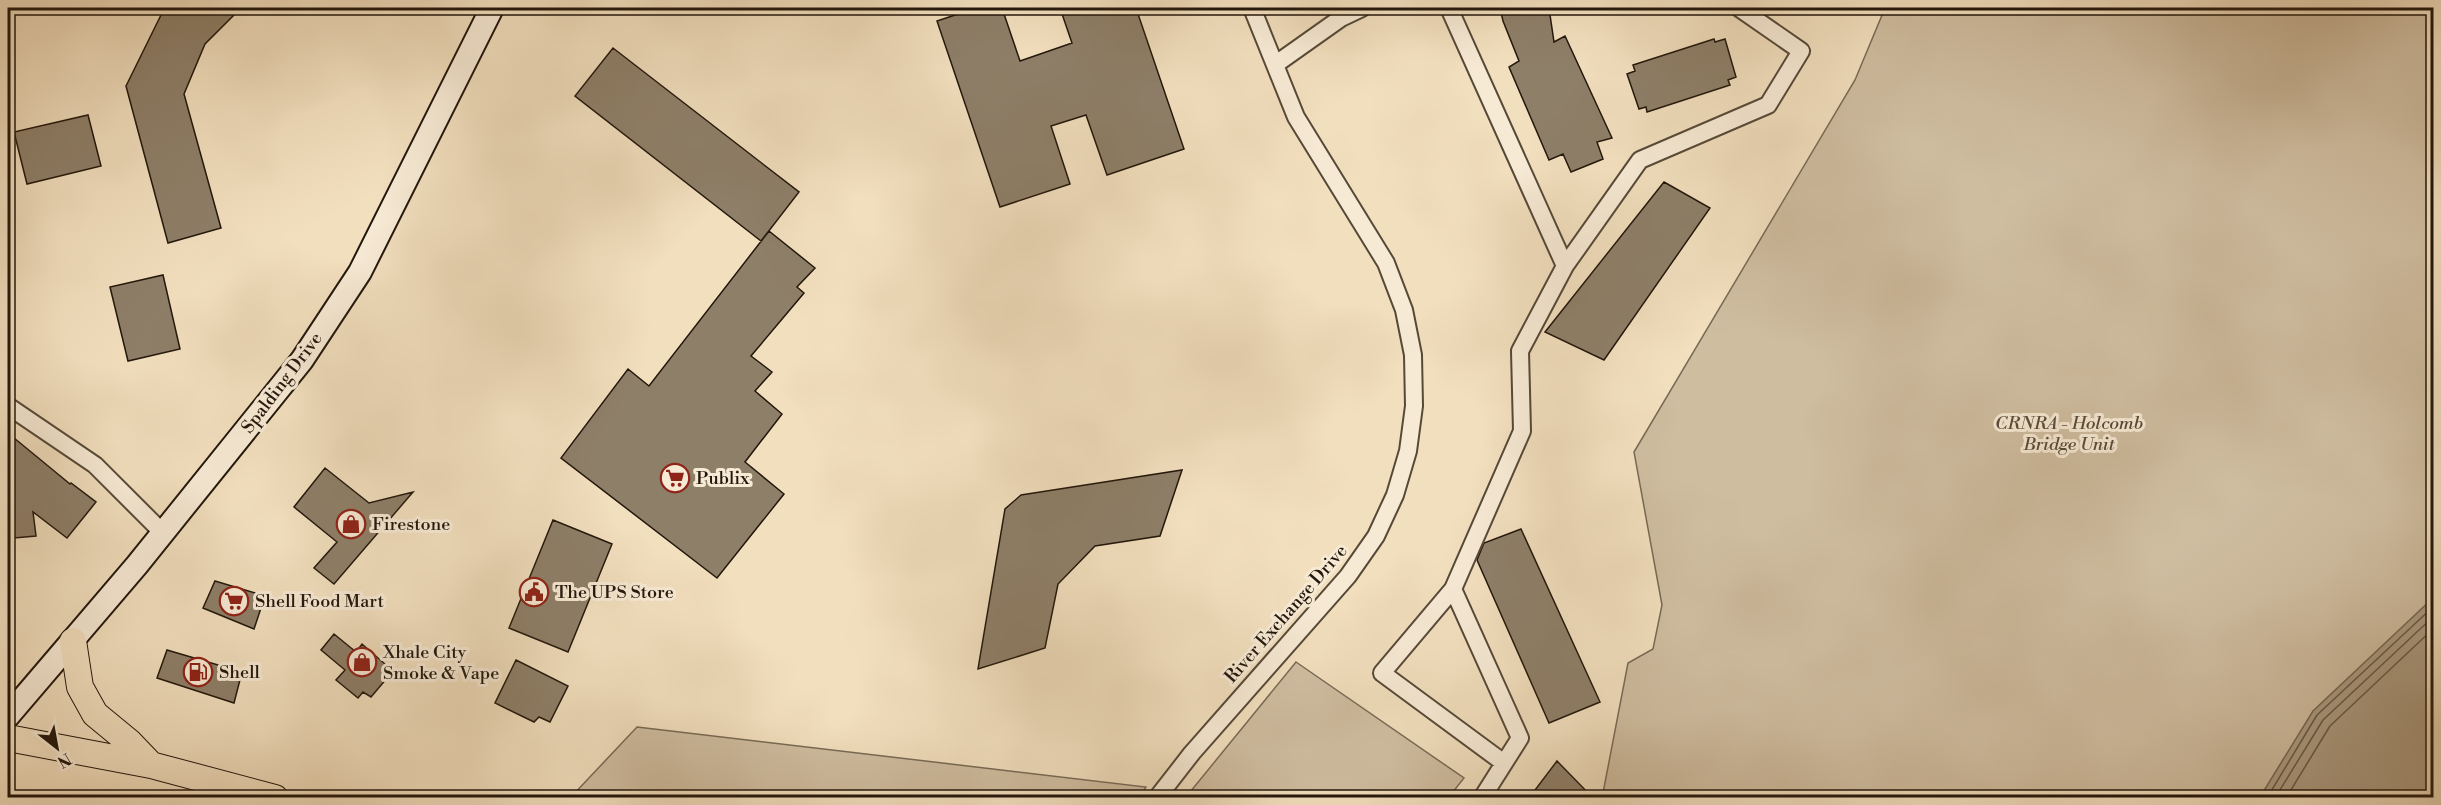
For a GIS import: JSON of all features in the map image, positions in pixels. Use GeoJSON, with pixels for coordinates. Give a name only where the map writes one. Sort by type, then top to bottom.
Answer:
{"type":"FeatureCollection","features":[{"type":"Feature","properties":{"kind":"main road","name":"Spalding Drive"},"geometry":{"type":"LineString","coordinates":[[8,716],[73,641],[290,378],[360,272],[492,8]]}},
{"type":"Feature","properties":{"kind":"main road"},"geometry":{"type":"LineString","coordinates":[[73,641],[80,687],[95,714],[129,742],[151,765]]}},
{"type":"Feature","properties":{"kind":"main road"},"geometry":{"type":"LineString","coordinates":[[8,738],[151,765],[275,798]]}},
{"type":"Feature","properties":{"kind":"street","name":"River Exchange Drive"},"geometry":{"type":"LineString","coordinates":[[1157,798],[1192,753],[1348,576],[1376,536],[1395,495],[1408,451],[1414,406],[1413,355],[1404,310],[1386,263],[1296,117],[1252,8]]}},
{"type":"Feature","properties":{"kind":"street"},"geometry":{"type":"LineString","coordinates":[[1276,64],[1341,18],[1362,8]]}},
{"type":"Feature","properties":{"kind":"street"},"geometry":{"type":"LineString","coordinates":[[1449,8],[1564,266]]}},
{"type":"Feature","properties":{"kind":"street"},"geometry":{"type":"LineString","coordinates":[[1504,764],[1382,673],[1453,589],[1522,431],[1520,351],[1564,266],[1640,160],[1768,105],[1801,51],[1739,8]]}},
{"type":"Feature","properties":{"kind":"street"},"geometry":{"type":"LineString","coordinates":[[8,406],[95,465],[163,533]]}},
{"type":"Feature","properties":{"kind":"street"},"geometry":{"type":"LineString","coordinates":[[1453,589],[1520,738],[1482,798]]}},
{"type":"Feature","properties":{"kind":"green space","name":"CRNRA - Holcomb Bridge Unit"},"geometry":{"type":"Polygon","coordinates":[[[1885,8],[2433,8],[2433,605],[2262,797],[1600,798],[1603,793],[1628,663],[1653,649],[1662,605],[1634,452],[1855,80],[1885,8]]]}},
{"type":"Feature","properties":{"kind":"green space"},"geometry":{"type":"Polygon","coordinates":[[[1296,662],[1464,778],[1449,797],[1186,797],[1296,662]]]}},
{"type":"Feature","properties":{"kind":"green space"},"geometry":{"type":"Polygon","coordinates":[[[637,727],[1146,787],[1139,798],[571,797],[637,727]]]}},
{"type":"Feature","properties":{"kind":"water"},"geometry":{"type":"Polygon","coordinates":[[[2433,598],[2433,797],[2260,797],[2313,711],[2433,598]]]}},
{"type":"Feature","properties":{"kind":"building"},"geometry":{"type":"Polygon","coordinates":[[[168,8],[241,8],[205,44],[184,94],[221,228],[168,243],[126,86],[162,13],[168,8]]]}},
{"type":"Feature","properties":{"kind":"building"},"geometry":{"type":"Polygon","coordinates":[[[976,8],[1002,8],[1020,61],[1072,43],[1060,8],[1136,8],[1184,149],[1107,175],[1086,115],[1051,126],[1070,184],[1000,207],[937,21],[976,8]]]}},
{"type":"Feature","properties":{"kind":"building"},"geometry":{"type":"Polygon","coordinates":[[[1500,8],[1549,8],[1554,42],[1565,36],[1612,138],[1597,142],[1603,159],[1571,172],[1563,154],[1549,160],[1509,67],[1519,61],[1500,8]]]}},
{"type":"Feature","properties":{"kind":"building"},"geometry":{"type":"Polygon","coordinates":[[[1714,39],[1715,42],[1725,39],[1736,77],[1728,80],[1730,85],[1647,112],[1646,107],[1639,109],[1627,74],[1635,71],[1633,65],[1714,39]]]}},
{"type":"Feature","properties":{"kind":"building"},"geometry":{"type":"Polygon","coordinates":[[[613,48],[799,192],[761,241],[575,96],[613,48]]]}},
{"type":"Feature","properties":{"kind":"building"},"geometry":{"type":"Polygon","coordinates":[[[88,115],[101,166],[27,184],[14,132],[88,115]]]}},
{"type":"Feature","properties":{"kind":"building"},"geometry":{"type":"Polygon","coordinates":[[[1664,182],[1710,208],[1604,360],[1545,332],[1664,182]]]}},
{"type":"Feature","properties":{"kind":"building"},"geometry":{"type":"Polygon","coordinates":[[[769,231],[815,268],[797,287],[804,293],[751,356],[772,372],[755,391],[782,414],[745,462],[784,494],[717,578],[561,458],[628,369],[649,386],[769,231]]]}},
{"type":"Feature","properties":{"kind":"building"},"geometry":{"type":"Polygon","coordinates":[[[163,275],[180,349],[128,361],[110,287],[163,275]]]}},
{"type":"Feature","properties":{"kind":"building"},"geometry":{"type":"Polygon","coordinates":[[[8,433],[70,484],[96,502],[67,538],[33,512],[36,536],[14,538],[8,485],[8,433]]]}},
{"type":"Feature","properties":{"kind":"building","name":"Firestone"},"geometry":{"type":"Polygon","coordinates":[[[325,468],[369,503],[413,492],[334,584],[314,568],[337,542],[294,507],[325,468]]]}},
{"type":"Feature","properties":{"kind":"building"},"geometry":{"type":"Polygon","coordinates":[[[1182,470],[1160,536],[1095,546],[1058,584],[1045,648],[978,669],[1005,509],[1021,495],[1182,470]]]}},
{"type":"Feature","properties":{"kind":"building"},"geometry":{"type":"Polygon","coordinates":[[[553,520],[612,544],[568,652],[509,628],[553,520]]]}},
{"type":"Feature","properties":{"kind":"building"},"geometry":{"type":"Polygon","coordinates":[[[1521,529],[1600,702],[1549,723],[1477,560],[1484,543],[1521,529]]]}},
{"type":"Feature","properties":{"kind":"building"},"geometry":{"type":"Polygon","coordinates":[[[215,581],[265,596],[254,629],[203,608],[215,581]]]}},
{"type":"Feature","properties":{"kind":"building"},"geometry":{"type":"Polygon","coordinates":[[[334,634],[356,652],[362,644],[393,671],[371,697],[363,692],[358,698],[336,680],[345,670],[321,650],[334,634]]]}},
{"type":"Feature","properties":{"kind":"building"},"geometry":{"type":"Polygon","coordinates":[[[167,650],[242,672],[234,703],[157,678],[167,650]]]}},
{"type":"Feature","properties":{"kind":"building"},"geometry":{"type":"Polygon","coordinates":[[[516,660],[568,686],[550,722],[539,717],[534,722],[495,703],[516,660]]]}},
{"type":"Feature","properties":{"kind":"building"},"geometry":{"type":"Polygon","coordinates":[[[1557,761],[1593,798],[1529,798],[1557,761]]]}},
{"type":"Feature","properties":{"kind":"place","name":"Publix"},"geometry":{"type":"Point","coordinates":[675,478]}},
{"type":"Feature","properties":{"kind":"place","name":"Firestone"},"geometry":{"type":"Point","coordinates":[351,524]}},
{"type":"Feature","properties":{"kind":"place","name":"The UPS Store"},"geometry":{"type":"Point","coordinates":[534,592]}},
{"type":"Feature","properties":{"kind":"place","name":"Shell Food Mart"},"geometry":{"type":"Point","coordinates":[234,601]}},
{"type":"Feature","properties":{"kind":"place","name":"Xhale City Smoke & Vape"},"geometry":{"type":"Point","coordinates":[362,662]}},
{"type":"Feature","properties":{"kind":"place","name":"Shell"},"geometry":{"type":"Point","coordinates":[198,672]}}]}
